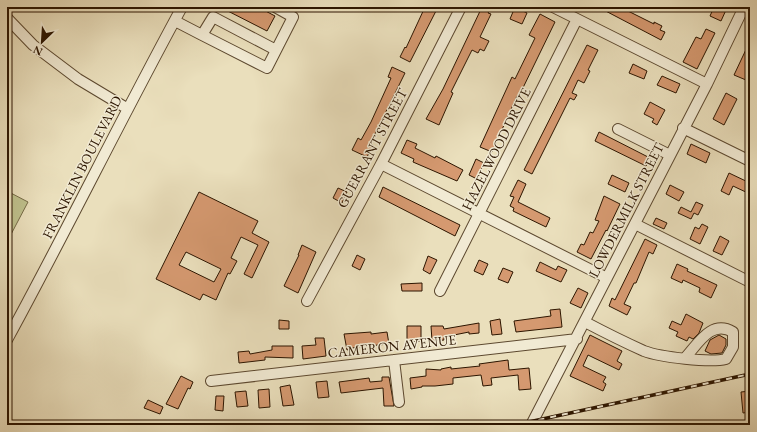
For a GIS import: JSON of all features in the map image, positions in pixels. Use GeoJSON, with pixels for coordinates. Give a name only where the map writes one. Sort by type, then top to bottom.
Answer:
{"type":"FeatureCollection","features":[{"type":"Feature","properties":{"kind":"street","name":"FRANKLIN BOULEVARD"},"geometry":{"type":"LineString","coordinates":[[7,340],[66,231],[182,7]]}},
{"type":"Feature","properties":{"kind":"street"},"geometry":{"type":"LineString","coordinates":[[175,21],[267,68],[293,17],[275,7]]}},
{"type":"Feature","properties":{"kind":"street","name":"GUERRANT STREET"},"geometry":{"type":"LineString","coordinates":[[307,301],[381,164],[460,7]]}},
{"type":"Feature","properties":{"kind":"street"},"geometry":{"type":"LineString","coordinates":[[553,7],[707,84]]}},
{"type":"Feature","properties":{"kind":"street","name":"LOWDERMILK STREET"},"geometry":{"type":"LineString","coordinates":[[531,425],[577,339],[707,84],[744,7]]}},
{"type":"Feature","properties":{"kind":"street"},"geometry":{"type":"LineString","coordinates":[[202,35],[213,17],[276,50]]}},
{"type":"Feature","properties":{"kind":"street"},"geometry":{"type":"LineString","coordinates":[[7,18],[33,45],[78,79],[128,109]]}},
{"type":"Feature","properties":{"kind":"street","name":"HAZELWOOD DRIVE"},"geometry":{"type":"LineString","coordinates":[[440,291],[577,19]]}},
{"type":"Feature","properties":{"kind":"street"},"geometry":{"type":"LineString","coordinates":[[684,128],[750,161]]}},
{"type":"Feature","properties":{"kind":"street"},"geometry":{"type":"LineString","coordinates":[[618,129],[670,155]]}},
{"type":"Feature","properties":{"kind":"street"},"geometry":{"type":"LineString","coordinates":[[381,164],[607,278]]}},
{"type":"Feature","properties":{"kind":"street"},"geometry":{"type":"LineString","coordinates":[[635,224],[750,282]]}},
{"type":"Feature","properties":{"kind":"street"},"geometry":{"type":"LineString","coordinates":[[585,322],[645,352],[685,358],[717,361],[726,359],[733,347],[733,332],[726,328],[716,327],[709,330],[685,358]]}},
{"type":"Feature","properties":{"kind":"street","name":"CAMERON AVENUE"},"geometry":{"type":"LineString","coordinates":[[211,381],[577,339]]}},
{"type":"Feature","properties":{"kind":"street"},"geometry":{"type":"LineString","coordinates":[[394,360],[399,402]]}},
{"type":"Feature","properties":{"kind":"green space"},"geometry":{"type":"Polygon","coordinates":[[[7,191],[28,202],[7,242],[7,191]]]}},
{"type":"Feature","properties":{"kind":"building"},"geometry":{"type":"Polygon","coordinates":[[[220,7],[258,7],[275,16],[267,31],[220,7]]]}},
{"type":"Feature","properties":{"kind":"building"},"geometry":{"type":"Polygon","coordinates":[[[425,7],[438,7],[410,62],[400,57],[405,47],[406,48],[425,7]]]}},
{"type":"Feature","properties":{"kind":"building"},"geometry":{"type":"Polygon","coordinates":[[[482,7],[492,7],[488,13],[491,14],[480,37],[489,41],[484,51],[480,49],[478,53],[472,50],[451,92],[453,93],[439,125],[426,119],[443,89],[482,7]]]}},
{"type":"Feature","properties":{"kind":"building"},"geometry":{"type":"Polygon","coordinates":[[[515,7],[527,13],[522,24],[510,19],[515,7]]]}},
{"type":"Feature","properties":{"kind":"building"},"geometry":{"type":"Polygon","coordinates":[[[598,7],[620,7],[654,24],[654,22],[662,26],[660,30],[665,32],[661,40],[598,7]]]}},
{"type":"Feature","properties":{"kind":"building"},"geometry":{"type":"Polygon","coordinates":[[[714,7],[726,10],[721,21],[710,16],[714,7]]]}},
{"type":"Feature","properties":{"kind":"building"},"geometry":{"type":"Polygon","coordinates":[[[540,14],[555,22],[519,96],[517,96],[492,152],[480,147],[512,77],[515,79],[535,38],[529,35],[540,14]]]}},
{"type":"Feature","properties":{"kind":"building"},"geometry":{"type":"Polygon","coordinates":[[[706,29],[715,33],[697,69],[683,62],[696,37],[701,39],[706,29]]]}},
{"type":"Feature","properties":{"kind":"building"},"geometry":{"type":"Polygon","coordinates":[[[750,41],[750,71],[746,80],[734,75],[750,41]]]}},
{"type":"Feature","properties":{"kind":"building"},"geometry":{"type":"Polygon","coordinates":[[[587,45],[598,50],[588,70],[590,71],[584,83],[578,80],[572,93],[577,95],[574,100],[570,98],[532,174],[524,170],[587,45]]]}},
{"type":"Feature","properties":{"kind":"building"},"geometry":{"type":"Polygon","coordinates":[[[633,64],[647,71],[644,79],[629,73],[633,64]]]}},
{"type":"Feature","properties":{"kind":"building"},"geometry":{"type":"Polygon","coordinates":[[[392,67],[405,73],[370,144],[373,145],[367,157],[352,150],[358,138],[361,140],[371,122],[391,78],[388,77],[392,67]]]}},
{"type":"Feature","properties":{"kind":"building"},"geometry":{"type":"Polygon","coordinates":[[[662,76],[680,84],[676,93],[657,85],[662,76]]]}},
{"type":"Feature","properties":{"kind":"building"},"geometry":{"type":"Polygon","coordinates":[[[726,93],[737,99],[724,125],[713,119],[726,93]]]}},
{"type":"Feature","properties":{"kind":"building"},"geometry":{"type":"Polygon","coordinates":[[[650,102],[665,110],[657,125],[652,122],[654,119],[644,114],[650,102]]]}},
{"type":"Feature","properties":{"kind":"building"},"geometry":{"type":"Polygon","coordinates":[[[599,132],[650,158],[646,166],[595,141],[599,132]]]}},
{"type":"Feature","properties":{"kind":"building"},"geometry":{"type":"Polygon","coordinates":[[[407,140],[417,144],[415,148],[435,158],[436,156],[463,170],[457,181],[413,162],[414,159],[401,153],[407,140]]]}},
{"type":"Feature","properties":{"kind":"building"},"geometry":{"type":"Polygon","coordinates":[[[691,144],[710,153],[706,163],[687,154],[691,144]]]}},
{"type":"Feature","properties":{"kind":"building"},"geometry":{"type":"Polygon","coordinates":[[[476,159],[484,163],[477,179],[469,175],[476,159]]]}},
{"type":"Feature","properties":{"kind":"building"},"geometry":{"type":"Polygon","coordinates":[[[729,173],[750,183],[750,194],[733,186],[729,195],[721,191],[729,173]]]}},
{"type":"Feature","properties":{"kind":"building"},"geometry":{"type":"Polygon","coordinates":[[[612,175],[629,183],[625,192],[608,184],[612,175]]]}},
{"type":"Feature","properties":{"kind":"building"},"geometry":{"type":"Polygon","coordinates":[[[518,180],[526,184],[518,202],[550,218],[546,227],[513,211],[514,208],[510,206],[514,197],[510,196],[518,180]]]}},
{"type":"Feature","properties":{"kind":"building"},"geometry":{"type":"Polygon","coordinates":[[[670,185],[684,192],[679,201],[666,194],[670,185]]]}},
{"type":"Feature","properties":{"kind":"building"},"geometry":{"type":"Polygon","coordinates":[[[383,187],[460,225],[455,236],[379,197],[383,187]]]}},
{"type":"Feature","properties":{"kind":"building"},"geometry":{"type":"Polygon","coordinates":[[[338,188],[347,192],[342,203],[333,198],[338,188]]]}},
{"type":"Feature","properties":{"kind":"building"},"geometry":{"type":"Polygon","coordinates":[[[199,192],[258,221],[252,233],[269,242],[252,278],[244,274],[258,245],[241,237],[231,258],[237,261],[230,274],[228,273],[216,300],[203,294],[200,300],[156,279],[199,192]],[[186,252],[179,265],[214,282],[221,269],[186,252]]]}},
{"type":"Feature","properties":{"kind":"building"},"geometry":{"type":"Polygon","coordinates":[[[604,196],[620,204],[591,259],[577,252],[581,244],[584,245],[590,232],[593,233],[599,221],[595,220],[604,196]]]}},
{"type":"Feature","properties":{"kind":"building"},"geometry":{"type":"Polygon","coordinates":[[[696,202],[703,205],[698,215],[694,213],[691,219],[678,213],[681,207],[691,212],[696,202]]]}},
{"type":"Feature","properties":{"kind":"building"},"geometry":{"type":"Polygon","coordinates":[[[656,218],[667,223],[664,229],[653,224],[656,218]]]}},
{"type":"Feature","properties":{"kind":"building"},"geometry":{"type":"Polygon","coordinates":[[[702,224],[708,227],[700,244],[690,239],[695,227],[699,229],[702,224]]]}},
{"type":"Feature","properties":{"kind":"building"},"geometry":{"type":"Polygon","coordinates":[[[720,236],[729,241],[722,255],[713,251],[720,236]]]}},
{"type":"Feature","properties":{"kind":"building"},"geometry":{"type":"Polygon","coordinates":[[[645,239],[657,245],[653,254],[649,252],[636,283],[634,283],[624,304],[631,307],[627,315],[609,306],[612,298],[615,300],[645,239]]]}},
{"type":"Feature","properties":{"kind":"building"},"geometry":{"type":"Polygon","coordinates":[[[302,245],[316,252],[298,293],[284,286],[299,255],[302,245]]]}},
{"type":"Feature","properties":{"kind":"building"},"geometry":{"type":"Polygon","coordinates":[[[357,255],[365,259],[360,270],[352,266],[357,255]]]}},
{"type":"Feature","properties":{"kind":"building"},"geometry":{"type":"Polygon","coordinates":[[[428,256],[437,260],[430,274],[423,270],[428,256]]]}},
{"type":"Feature","properties":{"kind":"building"},"geometry":{"type":"Polygon","coordinates":[[[479,260],[488,264],[483,275],[474,271],[479,260]]]}},
{"type":"Feature","properties":{"kind":"building"},"geometry":{"type":"Polygon","coordinates":[[[540,262],[556,270],[558,266],[567,270],[561,282],[536,271],[540,262]]]}},
{"type":"Feature","properties":{"kind":"building"},"geometry":{"type":"Polygon","coordinates":[[[677,264],[688,269],[687,271],[717,285],[711,298],[699,292],[700,288],[683,280],[682,283],[671,278],[677,264]]]}},
{"type":"Feature","properties":{"kind":"building"},"geometry":{"type":"Polygon","coordinates":[[[503,268],[513,272],[508,283],[498,279],[503,268]]]}},
{"type":"Feature","properties":{"kind":"building"},"geometry":{"type":"Polygon","coordinates":[[[422,283],[422,291],[402,291],[401,284],[422,283]]]}},
{"type":"Feature","properties":{"kind":"building"},"geometry":{"type":"Polygon","coordinates":[[[578,288],[588,293],[581,308],[570,303],[578,288]]]}},
{"type":"Feature","properties":{"kind":"building"},"geometry":{"type":"Polygon","coordinates":[[[560,309],[562,327],[516,332],[514,321],[551,316],[550,310],[560,309]]]}},
{"type":"Feature","properties":{"kind":"building"},"geometry":{"type":"Polygon","coordinates":[[[686,314],[703,323],[699,333],[693,339],[689,337],[687,341],[676,336],[678,332],[669,328],[672,321],[681,325],[686,314]]]}},
{"type":"Feature","properties":{"kind":"building"},"geometry":{"type":"Polygon","coordinates":[[[500,319],[502,334],[492,335],[490,321],[500,319]]]}},
{"type":"Feature","properties":{"kind":"building"},"geometry":{"type":"Polygon","coordinates":[[[279,320],[289,321],[289,329],[279,329],[279,320]]]}},
{"type":"Feature","properties":{"kind":"building"},"geometry":{"type":"Polygon","coordinates":[[[479,323],[479,333],[469,334],[469,332],[444,337],[444,340],[432,341],[431,326],[443,326],[444,329],[479,323]]]}},
{"type":"Feature","properties":{"kind":"building"},"geometry":{"type":"Polygon","coordinates":[[[407,326],[421,326],[421,341],[407,342],[407,326]]]}},
{"type":"Feature","properties":{"kind":"building"},"geometry":{"type":"Polygon","coordinates":[[[371,332],[371,334],[387,332],[389,344],[356,347],[347,350],[344,334],[371,332]]]}},
{"type":"Feature","properties":{"kind":"building"},"geometry":{"type":"Polygon","coordinates":[[[590,335],[622,351],[617,361],[622,364],[619,370],[588,355],[583,366],[606,377],[603,382],[606,384],[603,391],[570,376],[590,335]]]}},
{"type":"Feature","properties":{"kind":"building"},"geometry":{"type":"Polygon","coordinates":[[[719,335],[726,339],[726,345],[722,353],[711,354],[705,351],[710,340],[719,335]]]}},
{"type":"Feature","properties":{"kind":"building"},"geometry":{"type":"Polygon","coordinates":[[[315,338],[324,338],[326,356],[303,359],[302,346],[316,345],[315,338]]]}},
{"type":"Feature","properties":{"kind":"building"},"geometry":{"type":"Polygon","coordinates":[[[272,346],[293,346],[293,358],[265,357],[265,360],[239,363],[238,352],[249,351],[250,354],[272,350],[272,346]]]}},
{"type":"Feature","properties":{"kind":"building"},"geometry":{"type":"Polygon","coordinates":[[[508,360],[509,370],[529,368],[531,389],[519,390],[518,375],[491,378],[492,385],[483,386],[481,375],[453,378],[453,384],[422,386],[411,389],[410,378],[426,376],[426,369],[441,370],[451,367],[451,369],[480,366],[479,364],[508,360]]]}},
{"type":"Feature","properties":{"kind":"building"},"geometry":{"type":"Polygon","coordinates":[[[181,376],[193,382],[190,389],[188,388],[178,409],[166,404],[181,376]]]}},
{"type":"Feature","properties":{"kind":"building"},"geometry":{"type":"Polygon","coordinates":[[[382,377],[389,377],[394,406],[384,406],[383,388],[341,393],[339,382],[369,378],[370,382],[382,381],[382,377]]]}},
{"type":"Feature","properties":{"kind":"building"},"geometry":{"type":"Polygon","coordinates":[[[327,381],[329,397],[318,398],[316,382],[327,381]]]}},
{"type":"Feature","properties":{"kind":"building"},"geometry":{"type":"Polygon","coordinates":[[[290,385],[294,405],[283,406],[280,387],[290,385]]]}},
{"type":"Feature","properties":{"kind":"building"},"geometry":{"type":"Polygon","coordinates":[[[269,389],[270,407],[259,408],[258,390],[269,389]]]}},
{"type":"Feature","properties":{"kind":"building"},"geometry":{"type":"Polygon","coordinates":[[[246,391],[248,406],[237,407],[235,392],[246,391]]]}},
{"type":"Feature","properties":{"kind":"building"},"geometry":{"type":"Polygon","coordinates":[[[750,391],[750,412],[743,413],[741,392],[750,391]]]}},
{"type":"Feature","properties":{"kind":"building"},"geometry":{"type":"Polygon","coordinates":[[[216,396],[224,396],[223,411],[215,410],[216,396]]]}},
{"type":"Feature","properties":{"kind":"building"},"geometry":{"type":"Polygon","coordinates":[[[148,400],[163,407],[160,414],[144,408],[148,400]]]}},
{"type":"Feature","properties":{"kind":"railway"},"geometry":{"type":"LineString","coordinates":[[515,425],[750,374]]}}]}
